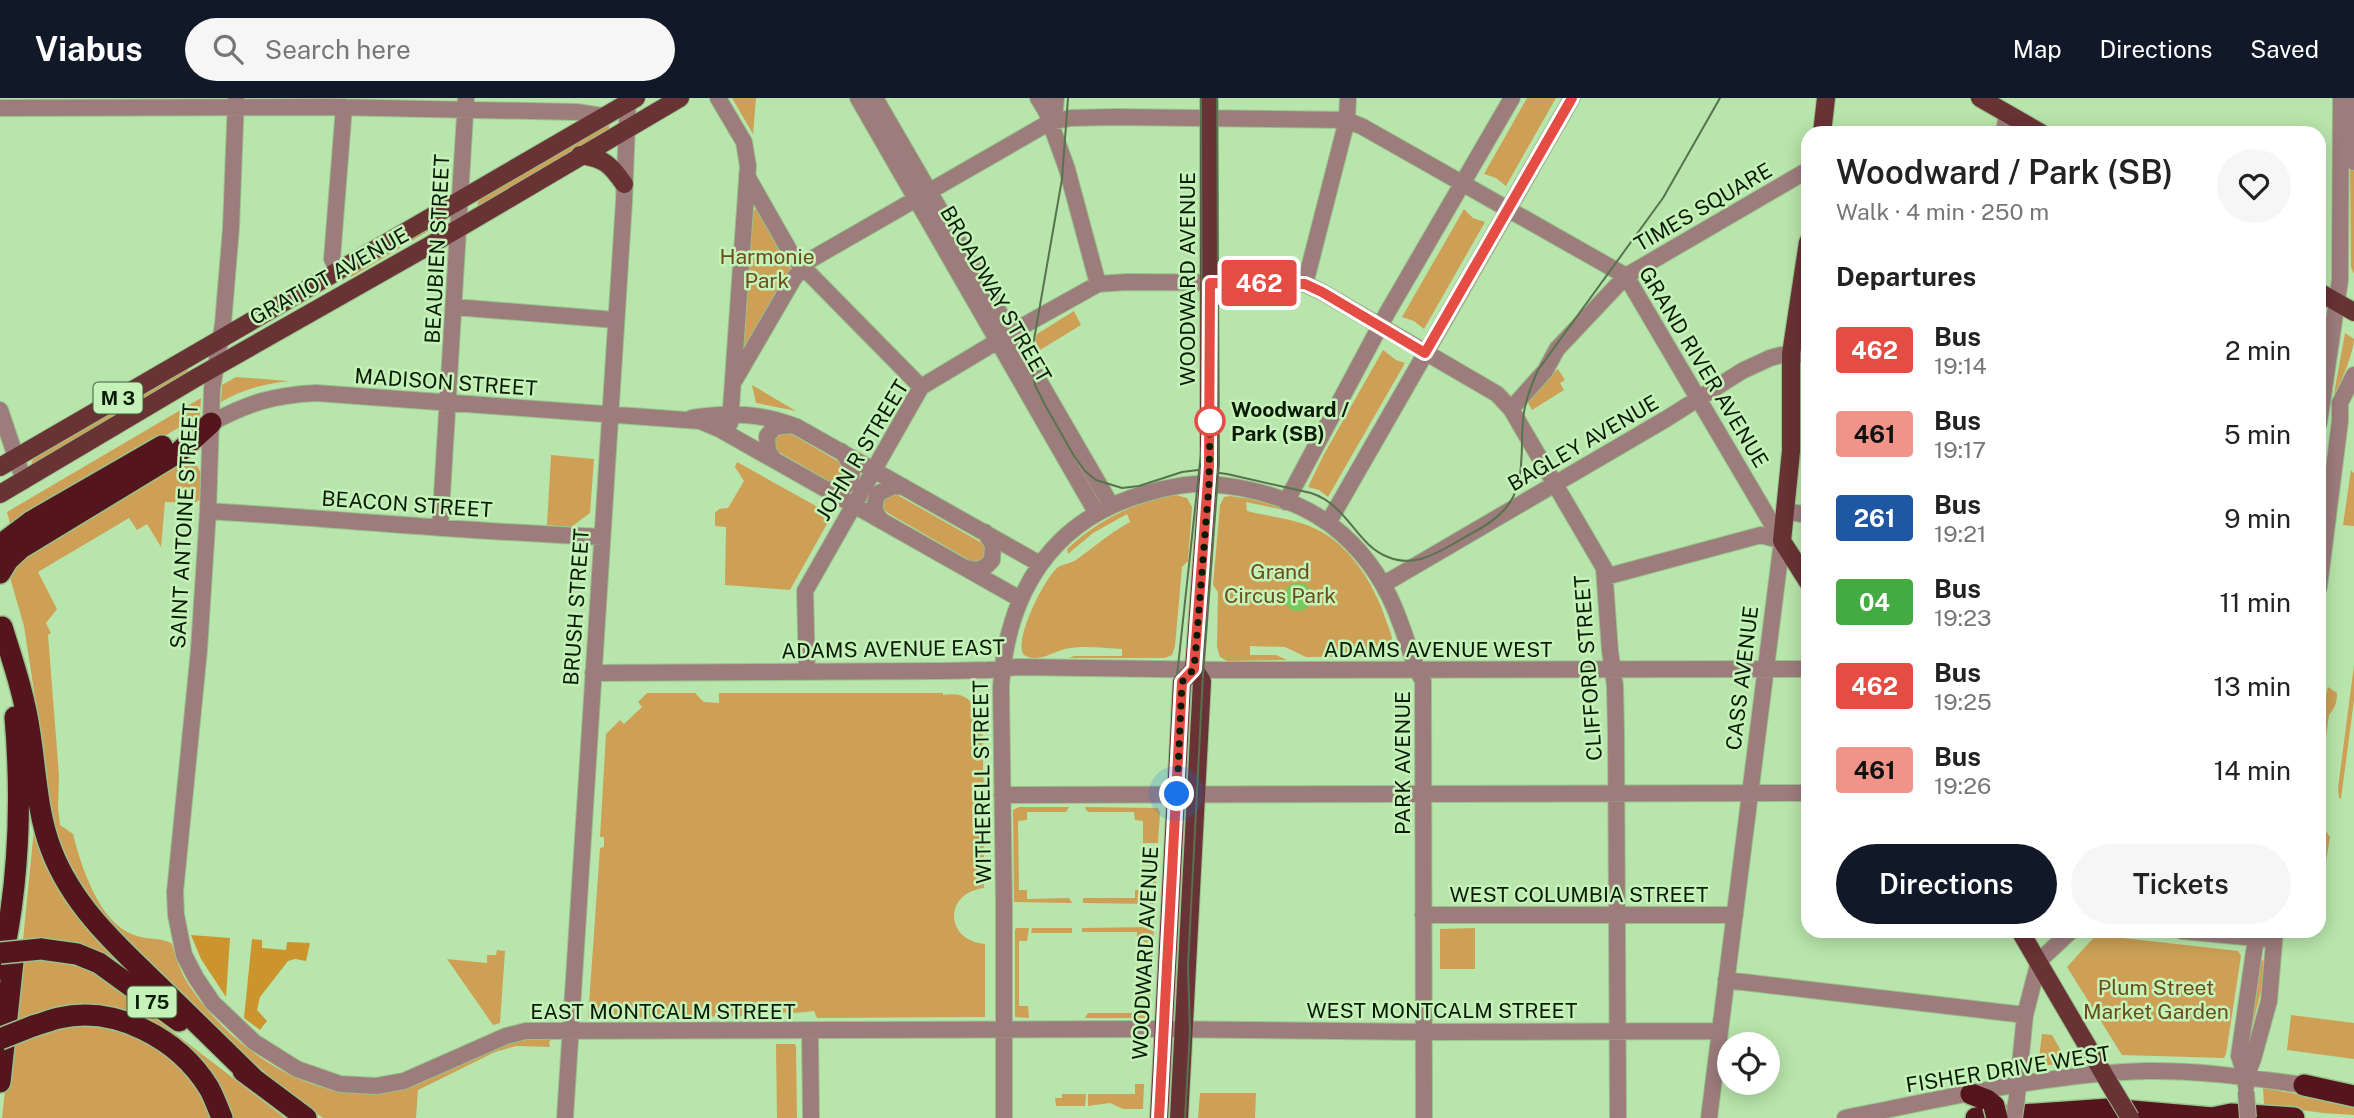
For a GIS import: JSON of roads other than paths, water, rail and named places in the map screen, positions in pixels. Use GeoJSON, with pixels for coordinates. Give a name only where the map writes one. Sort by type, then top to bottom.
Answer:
{"type":"FeatureCollection","features":[{"type":"Feature","properties":{"kind":"highway"},"geometry":{"type":"LineString","coordinates":[[0,573],[8,560],[10,547],[32,521],[172,440],[211,424]]}},
{"type":"Feature","properties":{"kind":"highway"},"geometry":{"type":"LineString","coordinates":[[10,547],[179,452],[211,424]]}},
{"type":"Feature","properties":{"kind":"highway"},"geometry":{"type":"LineString","coordinates":[[0,1082],[15,946],[18,786],[13,694],[1,621]]}},
{"type":"Feature","properties":{"kind":"highway"},"geometry":{"type":"LineString","coordinates":[[1,621],[25,702],[37,796],[44,828],[68,885],[110,939],[253,1078]]}},
{"type":"Feature","properties":{"kind":"highway"},"geometry":{"type":"LineString","coordinates":[[0,969],[14,895]]}},
{"type":"Feature","properties":{"kind":"highway","name":"I 75"},"geometry":{"type":"LineString","coordinates":[[0,953],[41,949],[77,954],[99,963],[306,1118]]}},
{"type":"Feature","properties":{"kind":"highway"},"geometry":{"type":"LineString","coordinates":[[0,1039],[61,1018],[90,1016],[122,1021],[147,1031],[169,1045],[191,1065],[209,1088],[222,1118]]}},
{"type":"Feature","properties":{"kind":"highway"},"geometry":{"type":"LineString","coordinates":[[2304,1085],[2354,1096]]}},
{"type":"Feature","properties":{"kind":"highway"},"geometry":{"type":"LineString","coordinates":[[1971,1094],[1979,1095],[1989,1114],[2109,1109],[2213,1118],[2231,1114],[2294,1118]]}},
{"type":"Feature","properties":{"kind":"main road","name":"GRATIOT AVENUE"},"geometry":{"type":"LineString","coordinates":[[1,494],[680,98]]}},
{"type":"Feature","properties":{"kind":"main road","name":"WOODWARD AVENUE"},"geometry":{"type":"LineString","coordinates":[[1158,1118],[1182,682],[1194,669],[1209,484],[1209,98]]}},
{"type":"Feature","properties":{"kind":"main road"},"geometry":{"type":"LineString","coordinates":[[1823,126],[1826,98]]}},
{"type":"Feature","properties":{"kind":"main road"},"geometry":{"type":"LineString","coordinates":[[1980,98],[2030,126]]}},
{"type":"Feature","properties":{"kind":"main road","name":"GRATIOT AVENUE"},"geometry":{"type":"LineString","coordinates":[[0,467],[631,100]]}},
{"type":"Feature","properties":{"kind":"main road"},"geometry":{"type":"LineString","coordinates":[[580,155],[602,160],[612,167],[624,184]]}},
{"type":"Feature","properties":{"kind":"main road"},"geometry":{"type":"LineString","coordinates":[[2326,296],[2354,312]]}},
{"type":"Feature","properties":{"kind":"main road","name":"CASS AVENUE"},"geometry":{"type":"LineString","coordinates":[[1782,541],[1800,355]]}},
{"type":"Feature","properties":{"kind":"main road","name":"GRAND RIVER AVENUE"},"geometry":{"type":"LineString","coordinates":[[1782,541],[1801,571]]}},
{"type":"Feature","properties":{"kind":"main road","name":"WOODWARD AVENUE"},"geometry":{"type":"LineString","coordinates":[[1180,1118],[1202,681],[1194,669]]}},
{"type":"Feature","properties":{"kind":"main road"},"geometry":{"type":"LineString","coordinates":[[2024,938],[2130,1118]]}},
{"type":"Feature","properties":{"kind":"street"},"geometry":{"type":"LineString","coordinates":[[718,98],[744,142],[748,158],[730,435]]}},
{"type":"Feature","properties":{"kind":"street","name":"BROADWAY STREET"},"geometry":{"type":"LineString","coordinates":[[858,98],[922,195],[1104,508]]}},
{"type":"Feature","properties":{"kind":"street","name":"BROADWAY STREET"},"geometry":{"type":"LineString","coordinates":[[875,98],[922,195]]}},
{"type":"Feature","properties":{"kind":"street"},"geometry":{"type":"LineString","coordinates":[[1038,98],[1067,169],[1098,284]]}},
{"type":"Feature","properties":{"kind":"street"},"geometry":{"type":"LineString","coordinates":[[733,383],[802,267],[1050,122],[1055,109],[1055,98]]}},
{"type":"Feature","properties":{"kind":"street"},"geometry":{"type":"LineString","coordinates":[[1305,284],[1347,120],[1348,98]]}},
{"type":"Feature","properties":{"kind":"street"},"geometry":{"type":"LineString","coordinates":[[1286,502],[1380,327],[1512,98]]}},
{"type":"Feature","properties":{"kind":"street"},"geometry":{"type":"LineString","coordinates":[[1328,523],[1572,98]]}},
{"type":"Feature","properties":{"kind":"street"},"geometry":{"type":"LineString","coordinates":[[2326,371],[2340,280],[2341,98]]}},
{"type":"Feature","properties":{"kind":"street"},"geometry":{"type":"LineString","coordinates":[[2352,98],[2354,162]]}},
{"type":"Feature","properties":{"kind":"street","name":"BRUSH STREET"},"geometry":{"type":"LineString","coordinates":[[565,1118],[631,100]]}},
{"type":"Feature","properties":{"kind":"street"},"geometry":{"type":"LineString","coordinates":[[0,108],[236,103],[344,107],[466,104],[602,116]]}},
{"type":"Feature","properties":{"kind":"street","name":"SAINT ANTOINE STREET"},"geometry":{"type":"LineString","coordinates":[[184,955],[176,915],[176,892],[199,655],[212,389],[220,340],[231,228],[236,103]]}},
{"type":"Feature","properties":{"kind":"street","name":"BEAUBIEN STREET"},"geometry":{"type":"LineString","coordinates":[[440,528],[466,104]]}},
{"type":"Feature","properties":{"kind":"street"},"geometry":{"type":"LineString","coordinates":[[339,272],[332,259],[344,107]]}},
{"type":"Feature","properties":{"kind":"street"},"geometry":{"type":"LineString","coordinates":[[2005,126],[2007,113]]}},
{"type":"Feature","properties":{"kind":"street","name":"GRAND RIVER AVENUE"},"geometry":{"type":"LineString","coordinates":[[1050,122],[1072,118],[1173,117],[1209,120],[1347,120],[1626,276],[1782,541]]}},
{"type":"Feature","properties":{"kind":"street","name":"TIMES SQUARE"},"geometry":{"type":"LineString","coordinates":[[1511,409],[1545,371],[1557,349],[1626,276],[1801,174]]}},
{"type":"Feature","properties":{"kind":"street"},"geometry":{"type":"LineString","coordinates":[[747,176],[793,257],[921,387]]}},
{"type":"Feature","properties":{"kind":"street"},"geometry":{"type":"LineString","coordinates":[[2341,220],[2347,225],[2347,276],[2354,280]]}},
{"type":"Feature","properties":{"kind":"street","name":"JOHN R STREET"},"geometry":{"type":"LineString","coordinates":[[807,672],[805,591],[921,387],[1098,284],[1210,283]]}},
{"type":"Feature","properties":{"kind":"street","name":"CLIFFORD STREET"},"geometry":{"type":"LineString","coordinates":[[1210,283],[1305,284],[1497,394],[1511,409],[1604,568],[1609,651],[1613,670],[1617,794],[1618,1118]]}},
{"type":"Feature","properties":{"kind":"street"},"geometry":{"type":"LineString","coordinates":[[454,307],[616,320]]}},
{"type":"Feature","properties":{"kind":"street","name":"BAGLEY AVENUE"},"geometry":{"type":"LineString","coordinates":[[1384,584],[1758,363],[1770,358],[1800,355]]}},
{"type":"Feature","properties":{"kind":"street"},"geometry":{"type":"LineString","coordinates":[[2326,524],[2347,422],[2340,403],[2354,375]]}},
{"type":"Feature","properties":{"kind":"street","name":"MADISON STREET"},"geometry":{"type":"LineString","coordinates":[[211,424],[250,404],[284,394],[316,393],[684,419],[731,414],[769,417],[797,427],[840,450],[1040,564]]}},
{"type":"Feature","properties":{"kind":"street"},"geometry":{"type":"LineString","coordinates":[[0,410],[24,481]]}},
{"type":"Feature","properties":{"kind":"street","name":"MADISON STREET"},"geometry":{"type":"LineString","coordinates":[[684,419],[711,425],[730,435],[1020,599]]}},
{"type":"Feature","properties":{"kind":"street"},"geometry":{"type":"LineString","coordinates":[[2326,420],[2347,422]]}},
{"type":"Feature","properties":{"kind":"street"},"geometry":{"type":"LineString","coordinates":[[775,461],[766,444],[770,431],[783,425],[797,427]]}},
{"type":"Feature","properties":{"kind":"street"},"geometry":{"type":"LineString","coordinates":[[820,486],[838,489],[851,480],[852,466],[840,450]]}},
{"type":"Feature","properties":{"kind":"street","name":"WITHERELL STREET"},"geometry":{"type":"LineString","coordinates":[[1004,1118],[1002,669],[1020,599],[1040,564],[1072,530],[1104,508],[1127,498],[1181,484],[1209,484]]}},
{"type":"Feature","properties":{"kind":"street","name":"PARK AVENUE"},"geometry":{"type":"LineString","coordinates":[[1209,484],[1262,492],[1304,508],[1328,523],[1365,558],[1384,584],[1423,686],[1424,1118]]}},
{"type":"Feature","properties":{"kind":"street"},"geometry":{"type":"LineString","coordinates":[[883,522],[874,507],[879,493],[893,486],[906,488]]}},
{"type":"Feature","properties":{"kind":"street","name":"BEACON STREET"},"geometry":{"type":"LineString","coordinates":[[208,511],[602,537]]}},
{"type":"Feature","properties":{"kind":"street"},"geometry":{"type":"LineString","coordinates":[[1784,512],[1801,513]]}},
{"type":"Feature","properties":{"kind":"street"},"geometry":{"type":"LineString","coordinates":[[964,567],[972,570],[983,569],[992,560],[993,545],[985,532]]}},
{"type":"Feature","properties":{"kind":"street"},"geometry":{"type":"LineString","coordinates":[[1605,577],[1761,535],[1782,541]]}},
{"type":"Feature","properties":{"kind":"street","name":"CASS AVENUE"},"geometry":{"type":"LineString","coordinates":[[1709,1118],[1782,541]]}},
{"type":"Feature","properties":{"kind":"street","name":"ADAMS AVENUE EAST"},"geometry":{"type":"LineString","coordinates":[[593,673],[1018,667],[1194,669]]}},
{"type":"Feature","properties":{"kind":"street","name":"ADAMS AVENUE WEST"},"geometry":{"type":"LineString","coordinates":[[1194,669],[1801,669]]}},
{"type":"Feature","properties":{"kind":"street"},"geometry":{"type":"LineString","coordinates":[[1002,795],[1801,793]]}},
{"type":"Feature","properties":{"kind":"street","name":"WEST COLUMBIA STREET"},"geometry":{"type":"LineString","coordinates":[[1423,915],[1735,915]]}},
{"type":"Feature","properties":{"kind":"street"},"geometry":{"type":"LineString","coordinates":[[2014,1118],[2025,1015],[2039,961],[2064,938]]}},
{"type":"Feature","properties":{"kind":"street"},"geometry":{"type":"LineString","coordinates":[[2248,1118],[2246,1084],[2239,1056],[2257,938]]}},
{"type":"Feature","properties":{"kind":"street"},"geometry":{"type":"LineString","coordinates":[[2246,1084],[2269,1001],[2275,938]]}},
{"type":"Feature","properties":{"kind":"street","name":"EAST MONTCALM STREET"},"geometry":{"type":"LineString","coordinates":[[184,955],[213,1003],[254,1042],[297,1069],[341,1084],[376,1086],[404,1081],[515,1033],[1163,1030]]}},
{"type":"Feature","properties":{"kind":"street"},"geometry":{"type":"LineString","coordinates":[[1726,980],[2025,1015]]}},
{"type":"Feature","properties":{"kind":"street","name":"WEST MONTCALM STREET"},"geometry":{"type":"LineString","coordinates":[[1163,1030],[1720,1031]]}},
{"type":"Feature","properties":{"kind":"street"},"geometry":{"type":"LineString","coordinates":[[810,1031],[811,1118]]}},
{"type":"Feature","properties":{"kind":"street","name":"FISHER DRIVE WEST"},"geometry":{"type":"LineString","coordinates":[[1845,1118],[1971,1094],[2018,1091],[2106,1078],[2180,1071],[2246,1084],[2304,1085]]}},
{"type":"Feature","properties":{"kind":"tram line"},"geometry":{"type":"LineString","coordinates":[[1068,98],[1062,179],[1031,357],[1035,385],[1074,456],[1096,480],[1122,488],[1198,470],[1311,493],[1334,506],[1377,551],[1405,561],[1430,556],[1479,530],[1491,522],[1510,502],[1521,469],[1525,408],[1538,370],[1663,198],[1720,98]]}},
{"type":"Feature","properties":{"kind":"tram line"},"geometry":{"type":"LineString","coordinates":[[1153,1118],[1177,676],[1202,444],[1201,98]]}},
{"type":"Feature","properties":{"kind":"tram line"},"geometry":{"type":"LineString","coordinates":[[1185,1118],[1190,1031],[1188,966],[1203,675],[1219,463],[1217,98]]}},
{"type":"Feature","properties":{"kind":"place","name":"Woodward / Park (SB)"},"geometry":{"type":"Point","coordinates":[1210,421]}},
{"type":"Feature","properties":{"kind":"park label","name":"Harmonie Park"},"geometry":{"type":"Point","coordinates":[767,268]}},
{"type":"Feature","properties":{"kind":"park label","name":"Grand Circus Park"},"geometry":{"type":"Point","coordinates":[1280,583]}},
{"type":"Feature","properties":{"kind":"park label","name":"Plum Street Market Garden"},"geometry":{"type":"Point","coordinates":[2156,999]}}]}
